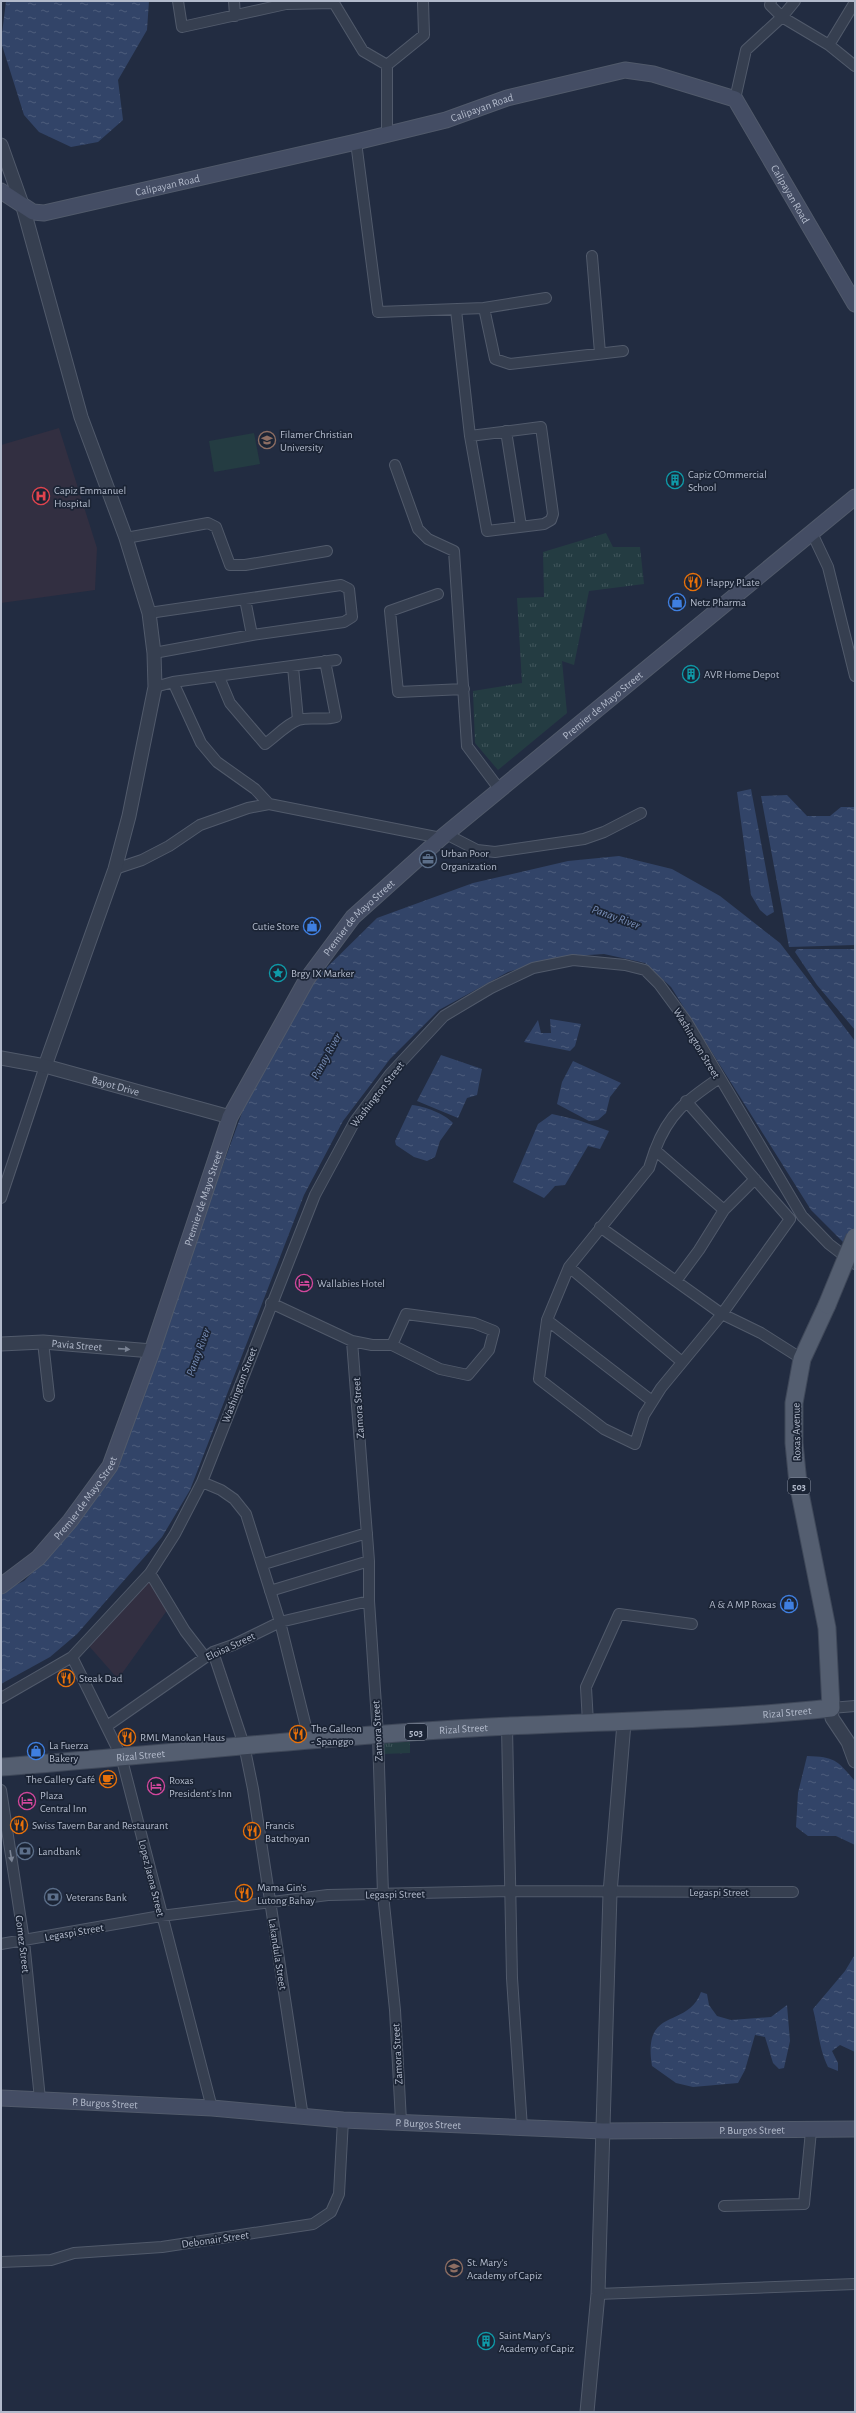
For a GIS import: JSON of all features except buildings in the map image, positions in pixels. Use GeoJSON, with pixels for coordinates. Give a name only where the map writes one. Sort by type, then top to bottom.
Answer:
{"type":"FeatureCollection","features":[{"type":"Feature","properties":{"kind":"main road","name":"Calipayan Road"},"geometry":{"type":"LineString","coordinates":[[1,191],[34,212],[44,213],[446,120],[507,98],[625,70],[653,74],[735,99],[855,304]]}},
{"type":"Feature","properties":{"kind":"main road","name":"Premier de Mayo Street"},"geometry":{"type":"LineString","coordinates":[[1,1586],[38,1558],[70,1521],[110,1466],[152,1351],[230,1117],[307,979],[353,918],[444,836],[811,531],[855,497]]}},
{"type":"Feature","properties":{"kind":"main road","name":"Roxas Avenue"},"geometry":{"type":"LineString","coordinates":[[831,1708],[827,1628],[798,1483],[794,1444],[794,1403],[802,1359],[827,1305],[855,1237]]}},
{"type":"Feature","properties":{"kind":"main road","name":"Rizal Street"},"geometry":{"type":"LineString","coordinates":[[1,1766],[309,1739],[507,1727],[588,1723],[624,1723],[831,1708]]}},
{"type":"Feature","properties":{"kind":"main road","name":"P. Burgos Street"},"geometry":{"type":"LineString","coordinates":[[1,2098],[212,2108],[343,2120],[401,2121],[603,2131],[811,2131],[855,2129]]}},
{"type":"Feature","properties":{"kind":"street"},"geometry":{"type":"LineString","coordinates":[[178,1],[182,27],[235,16],[286,2],[334,3],[364,51],[387,65]]}},
{"type":"Feature","properties":{"kind":"street"},"geometry":{"type":"LineString","coordinates":[[234,1],[235,16]]}},
{"type":"Feature","properties":{"kind":"street"},"geometry":{"type":"LineString","coordinates":[[387,65],[424,35],[423,1]]}},
{"type":"Feature","properties":{"kind":"street"},"geometry":{"type":"LineString","coordinates":[[771,1],[770,5],[782,18],[829,45],[855,66]]}},
{"type":"Feature","properties":{"kind":"street"},"geometry":{"type":"LineString","coordinates":[[735,99],[746,50],[782,18],[795,1]]}},
{"type":"Feature","properties":{"kind":"street"},"geometry":{"type":"LineString","coordinates":[[829,45],[855,2]]}},
{"type":"Feature","properties":{"kind":"street"},"geometry":{"type":"LineString","coordinates":[[387,65],[387,134]]}},
{"type":"Feature","properties":{"kind":"street"},"geometry":{"type":"LineString","coordinates":[[356,142],[378,312],[484,308],[546,298]]}},
{"type":"Feature","properties":{"kind":"street"},"geometry":{"type":"LineString","coordinates":[[1,145],[23,206],[81,417],[126,538],[149,613],[154,653],[155,687],[129,816],[115,869],[45,1066],[1,1198]]}},
{"type":"Feature","properties":{"kind":"street"},"geometry":{"type":"LineString","coordinates":[[592,256],[600,353]]}},
{"type":"Feature","properties":{"kind":"street"},"geometry":{"type":"LineString","coordinates":[[484,308],[495,359],[510,364],[623,351]]}},
{"type":"Feature","properties":{"kind":"street"},"geometry":{"type":"LineString","coordinates":[[456,310],[470,436],[487,531],[544,524],[551,520],[553,514],[541,427],[470,436]]}},
{"type":"Feature","properties":{"kind":"street"},"geometry":{"type":"LineString","coordinates":[[506,431],[521,526]]}},
{"type":"Feature","properties":{"kind":"street"},"geometry":{"type":"LineString","coordinates":[[395,465],[418,529],[428,539],[454,552],[467,746],[500,790]]}},
{"type":"Feature","properties":{"kind":"street"},"geometry":{"type":"LineString","coordinates":[[126,538],[208,522],[216,526],[230,565],[245,565],[327,551]]}},
{"type":"Feature","properties":{"kind":"street"},"geometry":{"type":"LineString","coordinates":[[811,531],[828,567],[855,676]]}},
{"type":"Feature","properties":{"kind":"street"},"geometry":{"type":"LineString","coordinates":[[149,613],[341,585],[349,589],[352,617],[344,622],[252,635],[154,653]]}},
{"type":"Feature","properties":{"kind":"street"},"geometry":{"type":"LineString","coordinates":[[438,594],[390,611],[398,692],[464,689]]}},
{"type":"Feature","properties":{"kind":"street"},"geometry":{"type":"LineString","coordinates":[[245,599],[252,635]]}},
{"type":"Feature","properties":{"kind":"street"},"geometry":{"type":"LineString","coordinates":[[155,687],[173,682],[294,667],[336,660]]}},
{"type":"Feature","properties":{"kind":"street"},"geometry":{"type":"LineString","coordinates":[[219,677],[230,703],[265,744],[298,720],[310,718],[326,720],[336,717],[325,661]]}},
{"type":"Feature","properties":{"kind":"street"},"geometry":{"type":"LineString","coordinates":[[294,667],[298,720]]}},
{"type":"Feature","properties":{"kind":"street"},"geometry":{"type":"LineString","coordinates":[[173,682],[201,743],[217,762],[254,789],[269,804]]}},
{"type":"Feature","properties":{"kind":"street"},"geometry":{"type":"LineString","coordinates":[[115,869],[149,856],[200,825],[248,808],[269,804],[444,836],[476,850],[495,852],[584,839],[604,832],[641,813]]}},
{"type":"Feature","properties":{"kind":"street","name":"Washington Street"},"geometry":{"type":"LineString","coordinates":[[1,1698],[72,1656],[150,1573],[175,1534],[202,1482],[271,1303],[315,1195],[354,1121],[390,1074],[444,1016],[491,988],[533,968],[573,960],[625,966],[645,970],[659,984],[687,1022],[718,1078],[802,1216],[829,1244],[855,1264]]}},
{"type":"Feature","properties":{"kind":"street","name":"Bayot Drive"},"geometry":{"type":"LineString","coordinates":[[1,1058],[45,1066],[230,1117]]}},
{"type":"Feature","properties":{"kind":"street"},"geometry":{"type":"LineString","coordinates":[[686,1100],[790,1219],[722,1314],[652,1401],[644,1415],[635,1444],[604,1429],[539,1379],[547,1320],[569,1267],[649,1168],[662,1130],[686,1100],[718,1078]]}},
{"type":"Feature","properties":{"kind":"street"},"geometry":{"type":"LineString","coordinates":[[655,1150],[724,1210]]}},
{"type":"Feature","properties":{"kind":"street"},"geometry":{"type":"LineString","coordinates":[[676,1281],[699,1250],[724,1210],[755,1179]]}},
{"type":"Feature","properties":{"kind":"street"},"geometry":{"type":"LineString","coordinates":[[600,1227],[722,1314],[761,1333],[802,1359]]}},
{"type":"Feature","properties":{"kind":"street"},"geometry":{"type":"LineString","coordinates":[[569,1267],[682,1362]]}},
{"type":"Feature","properties":{"kind":"street"},"geometry":{"type":"LineString","coordinates":[[271,1303],[352,1341],[372,1345],[392,1344],[440,1369],[468,1375],[489,1350],[494,1331],[474,1323],[406,1314],[392,1344]]}},
{"type":"Feature","properties":{"kind":"street"},"geometry":{"type":"LineString","coordinates":[[547,1320],[652,1401]]}},
{"type":"Feature","properties":{"kind":"street","name":"Zamora Street"},"geometry":{"type":"LineString","coordinates":[[352,1341],[368,1533],[369,1601],[378,1735],[383,1894],[395,2010],[401,2121]]}},
{"type":"Feature","properties":{"kind":"street"},"geometry":{"type":"LineString","coordinates":[[43,1342],[49,1396]]}},
{"type":"Feature","properties":{"kind":"street","name":"Pavia Street"},"geometry":{"type":"LineString","coordinates":[[1,1344],[43,1342],[152,1351]]}},
{"type":"Feature","properties":{"kind":"street"},"geometry":{"type":"LineString","coordinates":[[202,1482],[234,1499],[246,1514],[264,1564],[309,1739]]}},
{"type":"Feature","properties":{"kind":"street"},"geometry":{"type":"LineString","coordinates":[[264,1564],[368,1533]]}},
{"type":"Feature","properties":{"kind":"street"},"geometry":{"type":"LineString","coordinates":[[270,1591],[369,1561]]}},
{"type":"Feature","properties":{"kind":"street","name":"Lakandula Street"},"geometry":{"type":"LineString","coordinates":[[150,1573],[185,1631],[209,1655],[244,1745],[253,1789],[303,2117]]}},
{"type":"Feature","properties":{"kind":"street","name":"Eloisa Street"},"geometry":{"type":"LineString","coordinates":[[107,1726],[209,1655],[280,1622],[369,1601]]}},
{"type":"Feature","properties":{"kind":"street"},"geometry":{"type":"LineString","coordinates":[[588,1723],[586,1687],[619,1614],[692,1624]]}},
{"type":"Feature","properties":{"kind":"street","name":"Lopez Jaena Street"},"geometry":{"type":"LineString","coordinates":[[72,1656],[121,1756],[161,1916],[212,2108]]}},
{"type":"Feature","properties":{"kind":"street","name":"Rizal Street"},"geometry":{"type":"LineString","coordinates":[[831,1708],[855,1706]]}},
{"type":"Feature","properties":{"kind":"street"},"geometry":{"type":"LineString","coordinates":[[831,1708],[836,1726],[852,1744],[855,1761]]}},
{"type":"Feature","properties":{"kind":"street"},"geometry":{"type":"LineString","coordinates":[[587,2412],[598,2294],[610,1893],[624,1723]]}},
{"type":"Feature","properties":{"kind":"street"},"geometry":{"type":"LineString","coordinates":[[507,1727],[512,1978],[522,2128]]}},
{"type":"Feature","properties":{"kind":"street","name":"Gomez Street"},"geometry":{"type":"LineString","coordinates":[[1,1790],[24,1941],[40,2099]]}},
{"type":"Feature","properties":{"kind":"street","name":"Legaspi Street"},"geometry":{"type":"LineString","coordinates":[[1,1944],[161,1916],[270,1901],[328,1895],[510,1891],[610,1893],[793,1892]]}},
{"type":"Feature","properties":{"kind":"street","name":"Debonair Street"},"geometry":{"type":"LineString","coordinates":[[1,2262],[51,2260],[74,2253],[162,2247],[313,2224],[331,2212],[339,2194],[343,2120]]}},
{"type":"Feature","properties":{"kind":"street"},"geometry":{"type":"LineString","coordinates":[[724,2206],[804,2204],[811,2131]]}},
{"type":"Feature","properties":{"kind":"street"},"geometry":{"type":"LineString","coordinates":[[598,2294],[855,2284]]}},
{"type":"Feature","properties":{"kind":"shaded area","name":"Capiz Emmanuel Hospital"},"geometry":{"type":"Polygon","coordinates":[[[59,428],[97,548],[95,590],[1,603],[1,445],[59,428]]]}},
{"type":"Feature","properties":{"kind":"shaded area"},"geometry":{"type":"Polygon","coordinates":[[[149,1580],[168,1609],[118,1679],[89,1646],[149,1580]]]}},
{"type":"Feature","properties":{"kind":"green space"},"geometry":{"type":"Polygon","coordinates":[[[254,433],[260,464],[214,472],[209,441],[254,433]]]}},
{"type":"Feature","properties":{"kind":"green space"},"geometry":{"type":"Polygon","coordinates":[[[606,533],[613,547],[640,547],[644,584],[589,591],[574,665],[562,661],[567,713],[498,770],[475,743],[473,691],[522,683],[517,598],[544,597],[543,552],[606,533]]]}},
{"type":"Feature","properties":{"kind":"green space"},"geometry":{"type":"Polygon","coordinates":[[[410,1741],[410,1753],[382,1754],[381,1743],[410,1741]]]}},
{"type":"Feature","properties":{"kind":"water"},"geometry":{"type":"Polygon","coordinates":[[[6,1],[149,1],[147,30],[118,80],[123,120],[98,142],[71,147],[39,132],[24,115],[1,42],[6,1]]]}},
{"type":"Feature","properties":{"kind":"water"},"geometry":{"type":"Polygon","coordinates":[[[751,789],[774,912],[767,916],[760,910],[751,895],[737,792],[751,789]]]}},
{"type":"Feature","properties":{"kind":"water"},"geometry":{"type":"Polygon","coordinates":[[[787,795],[807,816],[830,816],[841,807],[855,807],[855,945],[789,947],[761,796],[787,795]]]}},
{"type":"Feature","properties":{"kind":"water","name":"Panay River"},"geometry":{"type":"Polygon","coordinates":[[[619,856],[672,869],[720,896],[780,943],[855,1041],[855,1254],[811,1210],[671,987],[645,963],[604,954],[558,957],[508,972],[439,1010],[390,1059],[343,1121],[304,1195],[190,1490],[162,1537],[77,1634],[50,1657],[1,1684],[1,1592],[24,1581],[67,1537],[109,1477],[247,1099],[312,982],[377,918],[473,883],[568,861],[619,856]]]}},
{"type":"Feature","properties":{"kind":"water"},"geometry":{"type":"Polygon","coordinates":[[[797,949],[855,949],[855,1030],[817,985],[795,952],[797,949]]]}},
{"type":"Feature","properties":{"kind":"water"},"geometry":{"type":"Polygon","coordinates":[[[550,1019],[581,1024],[575,1046],[570,1051],[524,1042],[538,1020],[541,1033],[551,1033],[550,1019]]]}},
{"type":"Feature","properties":{"kind":"water"},"geometry":{"type":"Polygon","coordinates":[[[441,1055],[482,1069],[477,1095],[467,1098],[458,1118],[417,1101],[441,1055]]]}},
{"type":"Feature","properties":{"kind":"water"},"geometry":{"type":"Polygon","coordinates":[[[573,1061],[621,1083],[610,1097],[606,1113],[598,1120],[589,1121],[557,1104],[562,1082],[573,1061]]]}},
{"type":"Feature","properties":{"kind":"water"},"geometry":{"type":"Polygon","coordinates":[[[412,1105],[434,1111],[453,1123],[440,1141],[435,1157],[427,1161],[414,1157],[396,1145],[395,1141],[412,1105]]]}},
{"type":"Feature","properties":{"kind":"water"},"geometry":{"type":"Polygon","coordinates":[[[552,1114],[578,1120],[609,1131],[600,1149],[588,1146],[565,1185],[555,1186],[544,1198],[513,1182],[538,1124],[552,1114]]]}},
{"type":"Feature","properties":{"kind":"water"},"geometry":{"type":"Polygon","coordinates":[[[807,1756],[824,1757],[835,1761],[844,1768],[855,1781],[855,1845],[836,1836],[808,1836],[796,1827],[798,1793],[807,1756]]]}},
{"type":"Feature","properties":{"kind":"water"},"geometry":{"type":"Polygon","coordinates":[[[854,1956],[855,2052],[840,2045],[832,2051],[838,2063],[838,2071],[828,2067],[825,2060],[813,2009],[845,1971],[854,1956]]]}},
{"type":"Feature","properties":{"kind":"water"},"geometry":{"type":"Polygon","coordinates":[[[701,1992],[707,1994],[709,2005],[717,2016],[731,2020],[771,2017],[787,2005],[790,2041],[784,2068],[779,2069],[773,2063],[765,2037],[755,2035],[745,2070],[738,2083],[693,2087],[676,2083],[652,2066],[651,2047],[653,2034],[659,2026],[686,2011],[694,2004],[701,1992]]]}},
{"type":"Feature","properties":{"kind":"place","name":"Filamer Christian University"},"geometry":{"type":"Point","coordinates":[267,440]}},
{"type":"Feature","properties":{"kind":"place","name":"Capiz COmmercial School"},"geometry":{"type":"Point","coordinates":[675,480]}},
{"type":"Feature","properties":{"kind":"place","name":"Capiz Emmanuel Hospital"},"geometry":{"type":"Point","coordinates":[41,496]}},
{"type":"Feature","properties":{"kind":"place","name":"Happy PLate"},"geometry":{"type":"Point","coordinates":[693,582]}},
{"type":"Feature","properties":{"kind":"place","name":"Netz Pharma"},"geometry":{"type":"Point","coordinates":[677,602]}},
{"type":"Feature","properties":{"kind":"place","name":"AVR Home Depot"},"geometry":{"type":"Point","coordinates":[691,674]}},
{"type":"Feature","properties":{"kind":"place","name":"Urban Poor Organization"},"geometry":{"type":"Point","coordinates":[428,859]}},
{"type":"Feature","properties":{"kind":"place","name":"Cutie Store"},"geometry":{"type":"Point","coordinates":[312,926]}},
{"type":"Feature","properties":{"kind":"place","name":"Brgy IX Marker"},"geometry":{"type":"Point","coordinates":[278,973]}},
{"type":"Feature","properties":{"kind":"place","name":"Wallabies Hotel"},"geometry":{"type":"Point","coordinates":[304,1283]}},
{"type":"Feature","properties":{"kind":"place","name":"A & A MP Roxas"},"geometry":{"type":"Point","coordinates":[789,1604]}},
{"type":"Feature","properties":{"kind":"place","name":"Steak Dad"},"geometry":{"type":"Point","coordinates":[66,1678]}},
{"type":"Feature","properties":{"kind":"place","name":"The Galleon - Spanggo"},"geometry":{"type":"Point","coordinates":[298,1734]}},
{"type":"Feature","properties":{"kind":"place","name":"RML Manokan Haus"},"geometry":{"type":"Point","coordinates":[127,1737]}},
{"type":"Feature","properties":{"kind":"place","name":"La Fuerza Bakery"},"geometry":{"type":"Point","coordinates":[36,1751]}},
{"type":"Feature","properties":{"kind":"place","name":"The Gallery Café"},"geometry":{"type":"Point","coordinates":[108,1779]}},
{"type":"Feature","properties":{"kind":"place","name":"Roxas President's Inn"},"geometry":{"type":"Point","coordinates":[156,1786]}},
{"type":"Feature","properties":{"kind":"place","name":"Plaza Central Inn"},"geometry":{"type":"Point","coordinates":[27,1801]}},
{"type":"Feature","properties":{"kind":"place","name":"Swiss Tavern Bar and Restaurant"},"geometry":{"type":"Point","coordinates":[19,1825]}},
{"type":"Feature","properties":{"kind":"place","name":"Francis Batchoyan"},"geometry":{"type":"Point","coordinates":[252,1831]}},
{"type":"Feature","properties":{"kind":"place","name":"Landbank"},"geometry":{"type":"Point","coordinates":[25,1851]}},
{"type":"Feature","properties":{"kind":"place","name":"Mama Gin's Lutong Bahay"},"geometry":{"type":"Point","coordinates":[244,1893]}},
{"type":"Feature","properties":{"kind":"place","name":"Veterans Bank"},"geometry":{"type":"Point","coordinates":[53,1897]}},
{"type":"Feature","properties":{"kind":"place","name":"St. Mary's Academy of Capiz"},"geometry":{"type":"Point","coordinates":[454,2268]}},
{"type":"Feature","properties":{"kind":"place","name":"Saint Mary's Academy of Capiz"},"geometry":{"type":"Point","coordinates":[486,2341]}}]}
